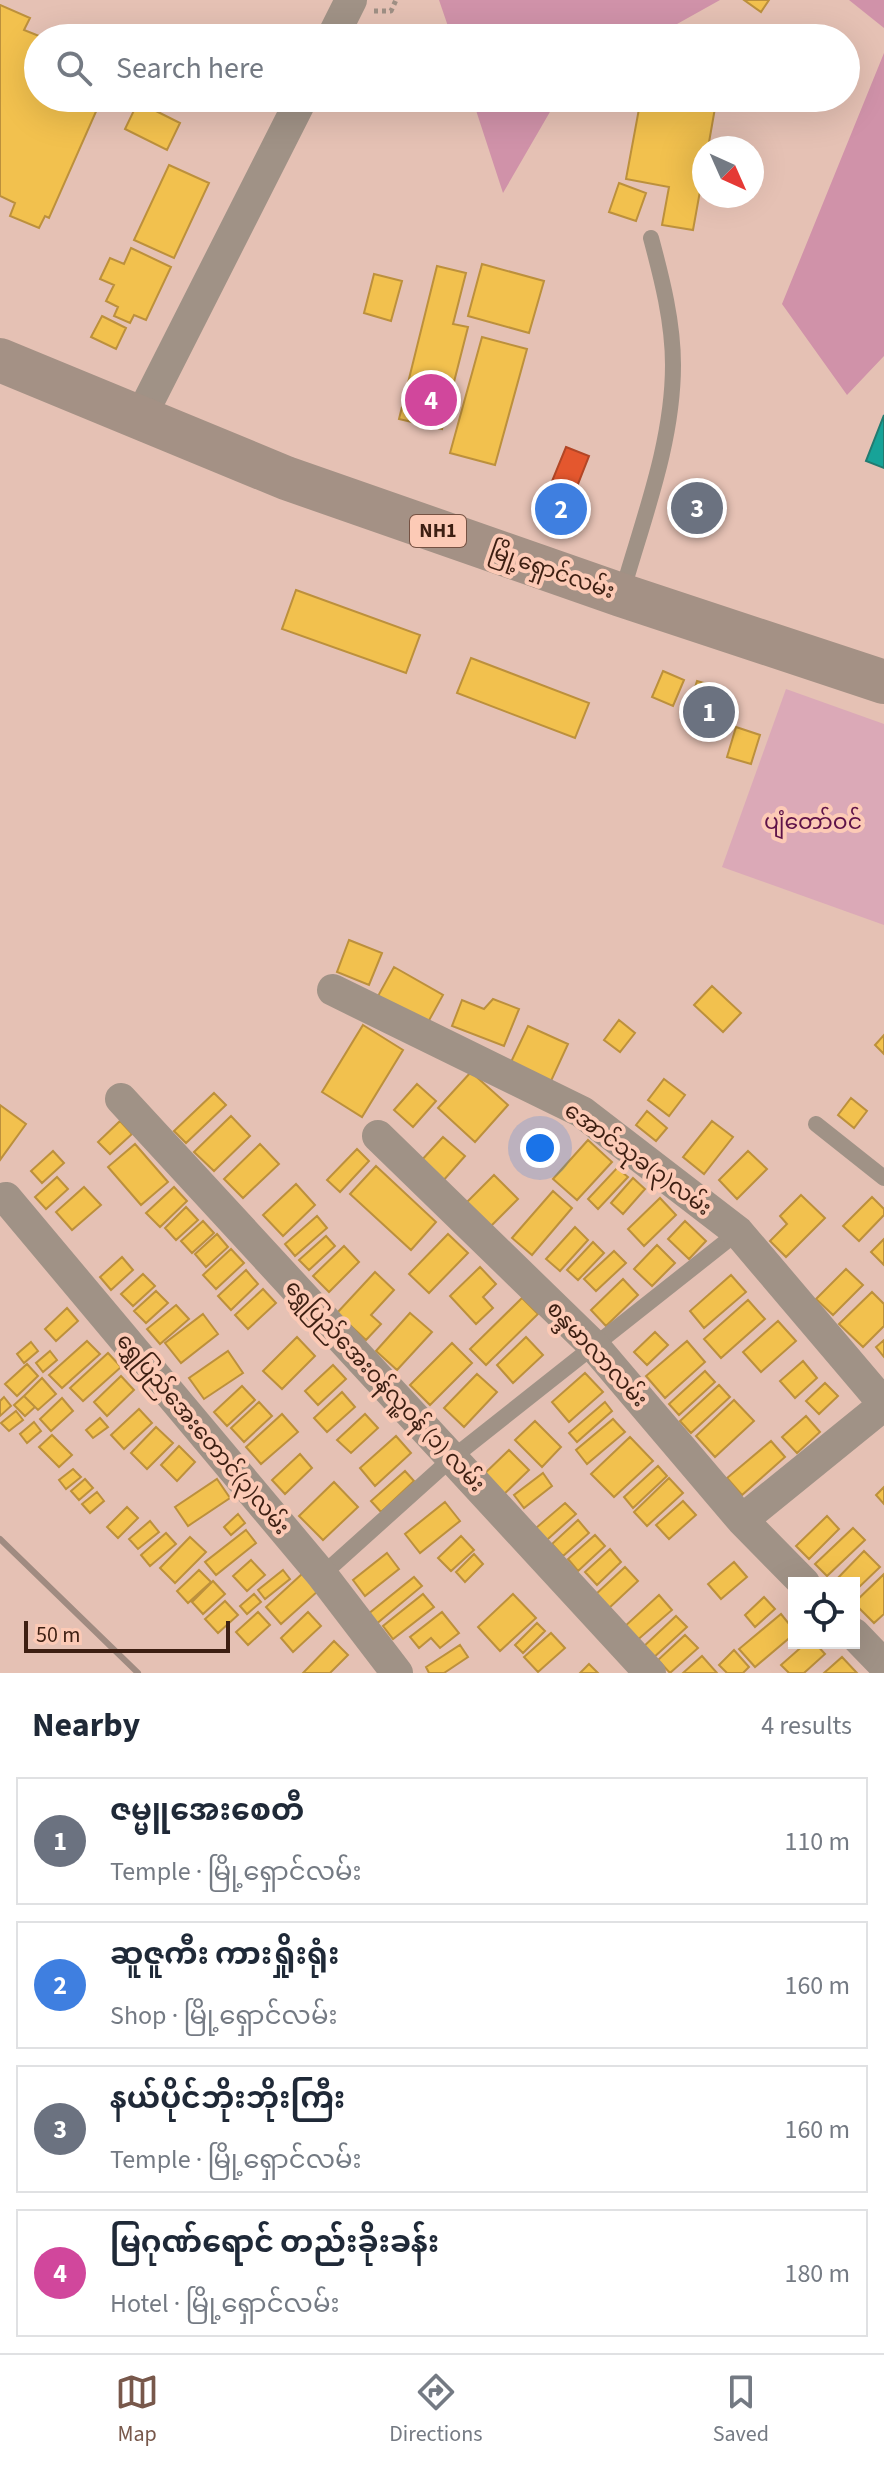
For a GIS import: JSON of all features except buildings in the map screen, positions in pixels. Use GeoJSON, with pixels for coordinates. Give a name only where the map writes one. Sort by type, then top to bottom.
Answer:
{"type":"FeatureCollection","features":[{"type":"Feature","properties":{"kind":"highway","name":"မြို့ရှောင်လမ်း"},"geometry":{"type":"LineString","coordinates":[[0,360],[286,478],[621,595],[884,682]]}},
{"type":"Feature","properties":{"kind":"street"},"geometry":{"type":"LineString","coordinates":[[339,24],[351,0]]}},
{"type":"Feature","properties":{"kind":"street"},"geometry":{"type":"LineString","coordinates":[[140,418],[295,112]]}},
{"type":"Feature","properties":{"kind":"street","name":"အောင်သုခ(၃)လမ်း"},"geometry":{"type":"LineString","coordinates":[[333,990],[582,1112],[738,1232],[884,1404]]}},
{"type":"Feature","properties":{"kind":"street","name":"ရွှေပြည်အေးဝန်လူ့ဝန် (၁) လမ်း"},"geometry":{"type":"LineString","coordinates":[[121,1099],[650,1673]]}},
{"type":"Feature","properties":{"kind":"street","name":"စန္ဒမာလာလမ်း"},"geometry":{"type":"LineString","coordinates":[[378,1136],[594,1346],[742,1520],[798,1577]]}},
{"type":"Feature","properties":{"kind":"street","name":"ရွှေပြည်အေးတောင်(၃)လမ်း"},"geometry":{"type":"LineString","coordinates":[[6,1198],[322,1575],[397,1673]]}},
{"type":"Feature","properties":{"kind":"street"},"geometry":{"type":"LineString","coordinates":[[742,1520],[884,1404]]}},
{"type":"Feature","properties":{"kind":"street"},"geometry":{"type":"LineString","coordinates":[[860,1640],[884,1665]]}},
{"type":"Feature","properties":{"kind":"lane"},"geometry":{"type":"LineString","coordinates":[[621,595],[668,434],[673,365],[667,300],[651,238]]}},
{"type":"Feature","properties":{"kind":"lane"},"geometry":{"type":"LineString","coordinates":[[816,1124],[884,1178]]}},
{"type":"Feature","properties":{"kind":"lane"},"geometry":{"type":"LineString","coordinates":[[322,1575],[451,1459],[738,1232]]}},
{"type":"Feature","properties":{"kind":"green space","name":"ပျံတော်ဝင်"},"geometry":{"type":"Polygon","coordinates":[[[786,689],[884,724],[884,925],[722,867],[786,689]]]}},
{"type":"Feature","properties":{"kind":"shaded area"},"geometry":{"type":"Polygon","coordinates":[[[439,0],[720,0],[677,24],[447,24],[439,0]]]}},
{"type":"Feature","properties":{"kind":"shaded area"},"geometry":{"type":"Polygon","coordinates":[[[849,0],[884,0],[884,28],[849,0]]]}},
{"type":"Feature","properties":{"kind":"shaded area"},"geometry":{"type":"Polygon","coordinates":[[[884,53],[884,356],[847,395],[782,304],[884,53]]]}},
{"type":"Feature","properties":{"kind":"shaded area"},"geometry":{"type":"Polygon","coordinates":[[[477,112],[550,112],[503,193],[477,112]]]}},
{"type":"Feature","properties":{"kind":"railway"},"geometry":{"type":"LineString","coordinates":[[0,1539],[138,1673]]}},
{"type":"Feature","properties":{"kind":"place","name":"မြဂုဏ်ရောင် တည်းခိုးခန်း"},"geometry":{"type":"Point","coordinates":[431,400]}},
{"type":"Feature","properties":{"kind":"place","name":"နယ်ပိုင်ဘိုးဘိုးကြီး"},"geometry":{"type":"Point","coordinates":[697,508]}},
{"type":"Feature","properties":{"kind":"place","name":"ဆူဇူကီး ကားရှိုးရုံး"},"geometry":{"type":"Point","coordinates":[561,509]}},
{"type":"Feature","properties":{"kind":"place","name":"ဇမ္မူအေးစေတီ"},"geometry":{"type":"Point","coordinates":[709,712]}}]}
